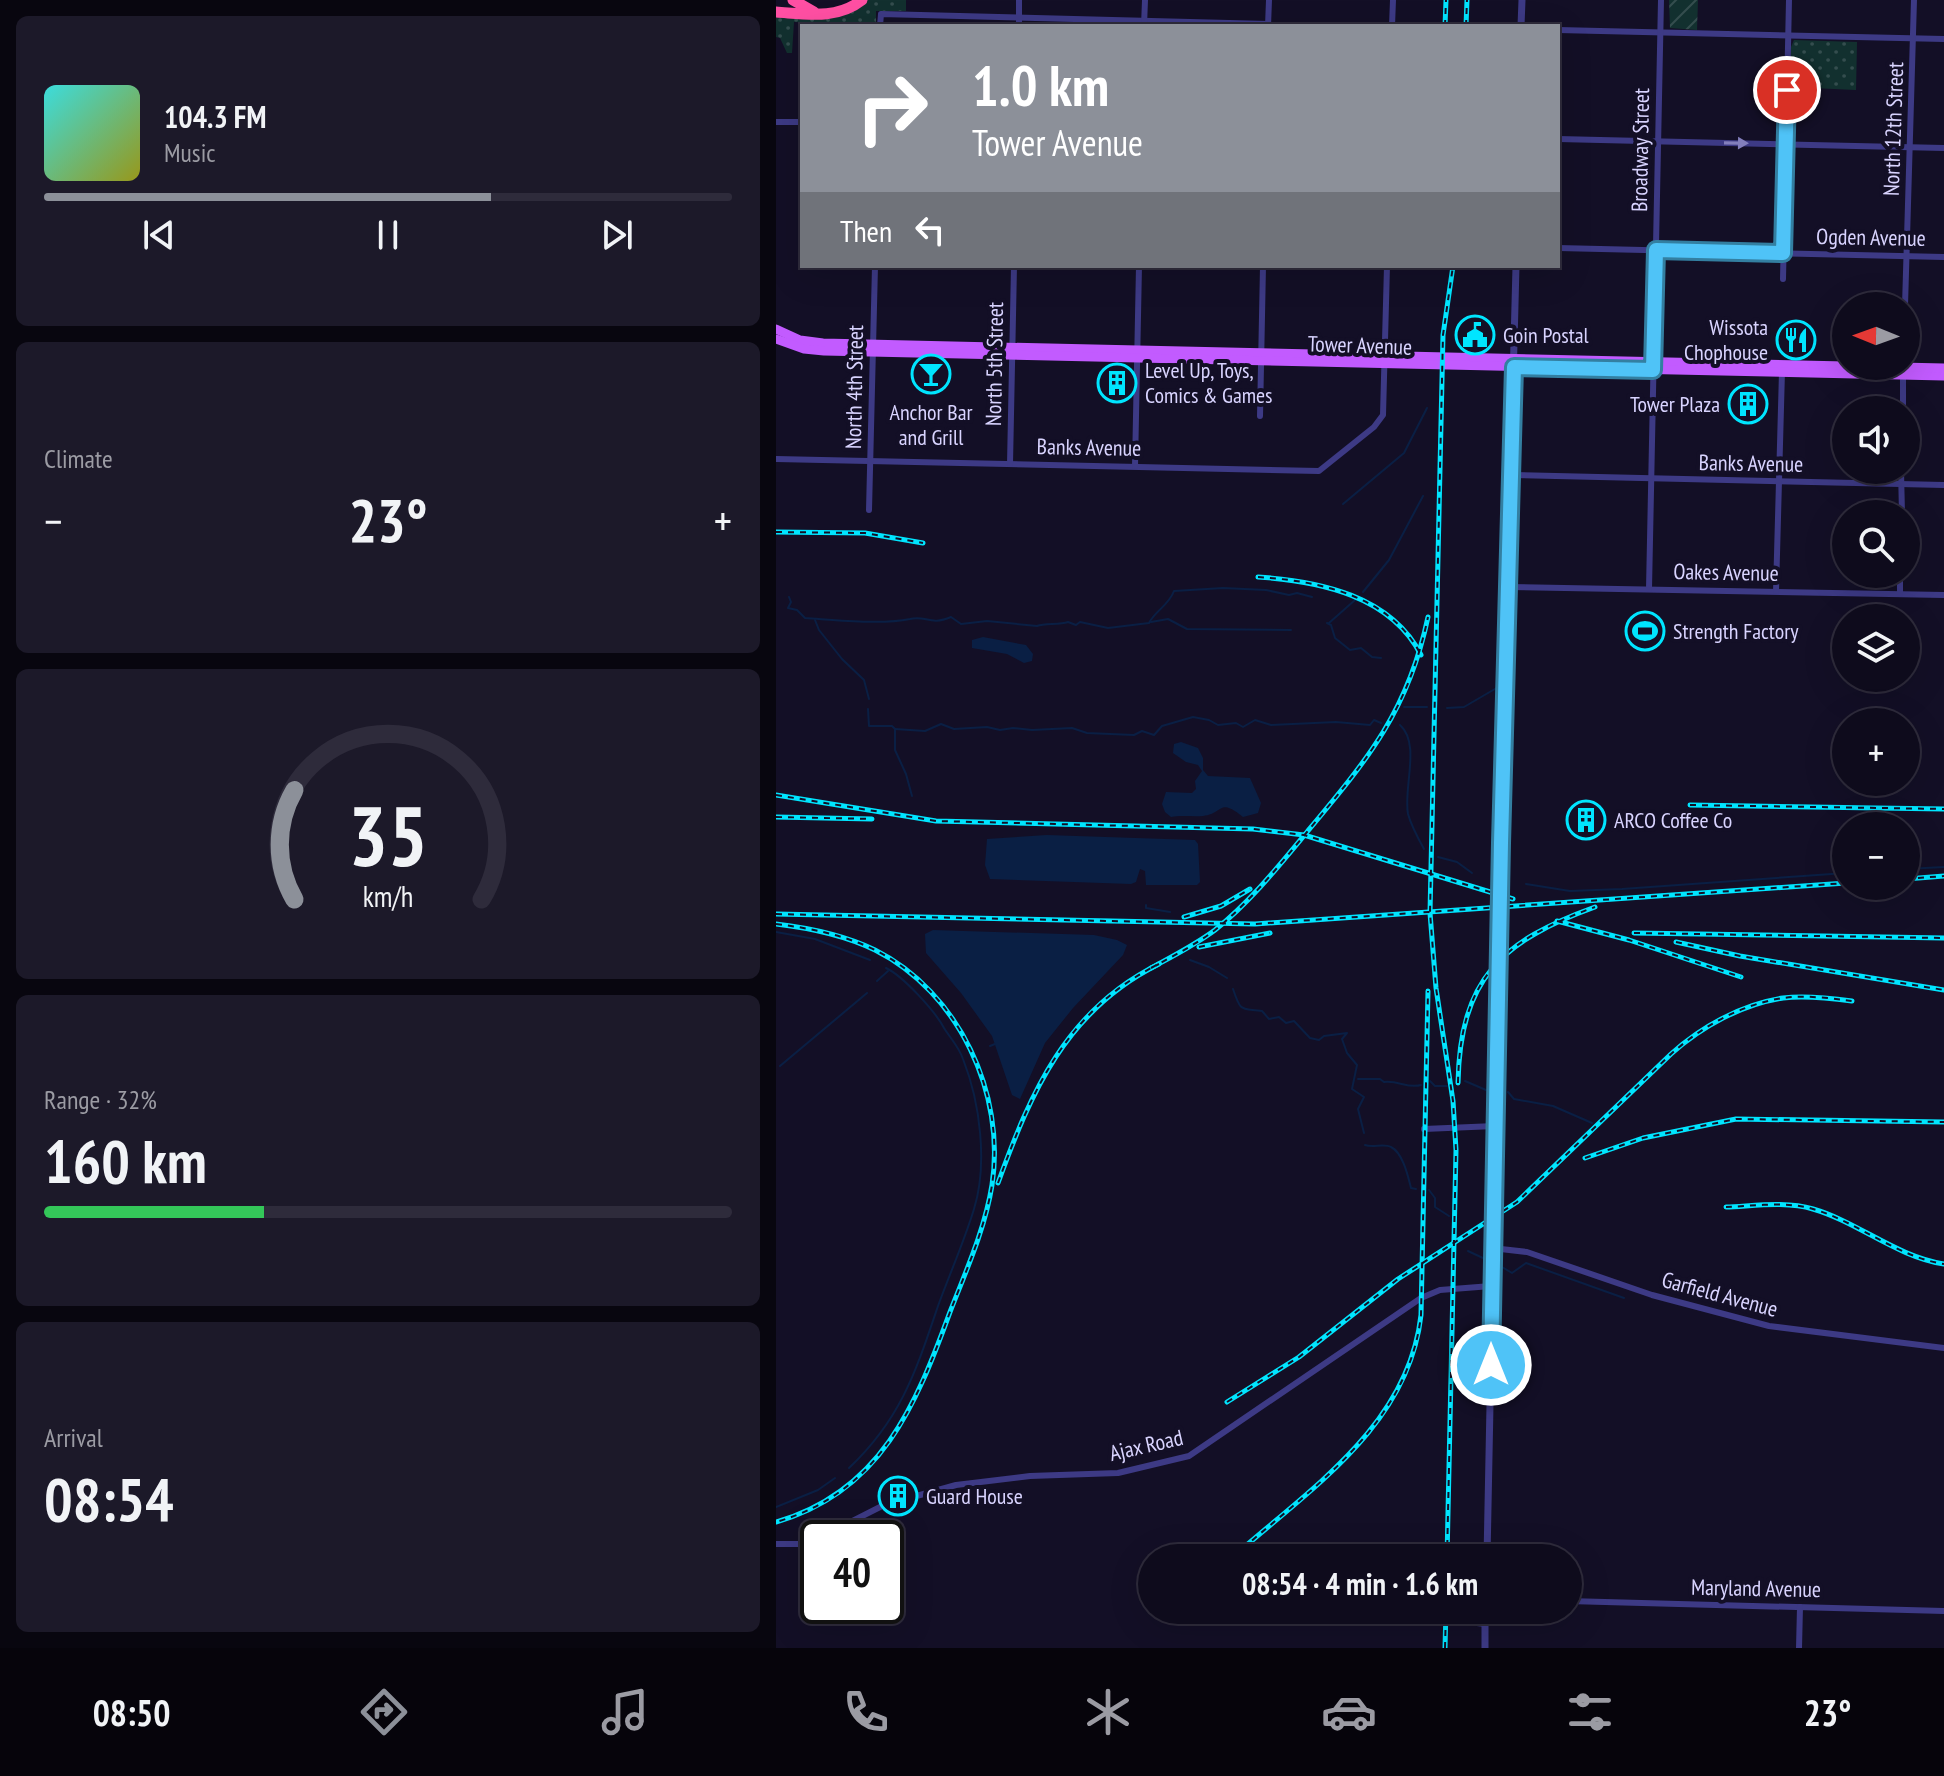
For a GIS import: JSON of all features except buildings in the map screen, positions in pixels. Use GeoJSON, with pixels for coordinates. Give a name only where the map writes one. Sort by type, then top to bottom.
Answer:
{"type":"FeatureCollection","features":[{"type":"Feature","properties":{"kind":"highway"},"geometry":{"type":"LineString","coordinates":[[793,0],[818,14]]}},
{"type":"Feature","properties":{"kind":"highway"},"geometry":{"type":"LineString","coordinates":[[776,12],[818,14],[845,11],[862,0]]}},
{"type":"Feature","properties":{"kind":"main road","name":"Tower Avenue"},"geometry":{"type":"LineString","coordinates":[[776,329],[808,342],[873,348]]}},
{"type":"Feature","properties":{"kind":"main road","name":"Tower Avenue"},"geometry":{"type":"LineString","coordinates":[[776,339],[809,350],[873,348],[1832,369]]}},
{"type":"Feature","properties":{"kind":"main road","name":"Tower Avenue"},"geometry":{"type":"LineString","coordinates":[[1782,369],[1832,367]]}},
{"type":"Feature","properties":{"kind":"main road","name":"Tower Avenue"},"geometry":{"type":"LineString","coordinates":[[1920,369],[1944,368]]}},
{"type":"Feature","properties":{"kind":"main road","name":"Tower Avenue"},"geometry":{"type":"LineString","coordinates":[[1920,372],[1944,376]]}},
{"type":"Feature","properties":{"kind":"street"},"geometry":{"type":"LineString","coordinates":[[1019,0],[1019,24]]}},
{"type":"Feature","properties":{"kind":"street"},"geometry":{"type":"LineString","coordinates":[[1144,23],[1145,0]]}},
{"type":"Feature","properties":{"kind":"street"},"geometry":{"type":"LineString","coordinates":[[1268,24],[1269,0]]}},
{"type":"Feature","properties":{"kind":"street"},"geometry":{"type":"LineString","coordinates":[[1392,24],[1393,0]]}},
{"type":"Feature","properties":{"kind":"street"},"geometry":{"type":"LineString","coordinates":[[1521,24],[1522,0]]}},
{"type":"Feature","properties":{"kind":"street","name":"Broadway Street"},"geometry":{"type":"LineString","coordinates":[[1649,589],[1661,0]]}},
{"type":"Feature","properties":{"kind":"street"},"geometry":{"type":"LineString","coordinates":[[1783,279],[1789,0]]}},
{"type":"Feature","properties":{"kind":"street","name":"North 12th Street"},"geometry":{"type":"LineString","coordinates":[[1906,292],[1914,0]]}},
{"type":"Feature","properties":{"kind":"street"},"geometry":{"type":"LineString","coordinates":[[880,24],[881,14],[1206,24]]}},
{"type":"Feature","properties":{"kind":"street"},"geometry":{"type":"LineString","coordinates":[[1560,30],[1944,39]]}},
{"type":"Feature","properties":{"kind":"street"},"geometry":{"type":"LineString","coordinates":[[776,122],[800,122]]}},
{"type":"Feature","properties":{"kind":"street"},"geometry":{"type":"LineString","coordinates":[[1560,139],[1944,148]]}},
{"type":"Feature","properties":{"kind":"street","name":"Ogden Avenue"},"geometry":{"type":"LineString","coordinates":[[1560,248],[1944,257]]}},
{"type":"Feature","properties":{"kind":"street","name":"North 4th Street"},"geometry":{"type":"LineString","coordinates":[[869,510],[875,268]]}},
{"type":"Feature","properties":{"kind":"street","name":"North 5th Street"},"geometry":{"type":"LineString","coordinates":[[1010,464],[1014,268]]}},
{"type":"Feature","properties":{"kind":"street"},"geometry":{"type":"LineString","coordinates":[[1135,466],[1139,268]]}},
{"type":"Feature","properties":{"kind":"street"},"geometry":{"type":"LineString","coordinates":[[1260,416],[1263,268]]}},
{"type":"Feature","properties":{"kind":"street"},"geometry":{"type":"LineString","coordinates":[[1386,360],[1387,268]]}},
{"type":"Feature","properties":{"kind":"street"},"geometry":{"type":"LineString","coordinates":[[1487,1544],[1516,268]]}},
{"type":"Feature","properties":{"kind":"street","name":"Banks Avenue"},"geometry":{"type":"LineString","coordinates":[[776,459],[1319,471],[1382,417],[1386,360]]}},
{"type":"Feature","properties":{"kind":"street"},"geometry":{"type":"LineString","coordinates":[[1776,591],[1782,369]]}},
{"type":"Feature","properties":{"kind":"street","name":"Banks Avenue"},"geometry":{"type":"LineString","coordinates":[[1510,475],[1832,482]]}},
{"type":"Feature","properties":{"kind":"street"},"geometry":{"type":"LineString","coordinates":[[1902,484],[1902,500]]}},
{"type":"Feature","properties":{"kind":"street","name":"Banks Avenue"},"geometry":{"type":"LineString","coordinates":[[1902,484],[1944,485]]}},
{"type":"Feature","properties":{"kind":"street","name":"Oakes Avenue"},"geometry":{"type":"LineString","coordinates":[[1508,587],[1944,595]]}},
{"type":"Feature","properties":{"kind":"street"},"geometry":{"type":"LineString","coordinates":[[1900,588],[1900,594]]}},
{"type":"Feature","properties":{"kind":"street"},"geometry":{"type":"LineString","coordinates":[[1424,1129],[1495,1126]]}},
{"type":"Feature","properties":{"kind":"street","name":"Garfield Avenue"},"geometry":{"type":"LineString","coordinates":[[1492,1248],[1522,1251],[1652,1295],[1777,1328],[1944,1348]]}},
{"type":"Feature","properties":{"kind":"street","name":"Ajax Road"},"geometry":{"type":"LineString","coordinates":[[854,1520],[884,1505],[956,1485],[1030,1476],[1118,1473],[1189,1456],[1421,1298],[1440,1290],[1491,1286]]}},
{"type":"Feature","properties":{"kind":"street","name":"Ajax Road"},"geometry":{"type":"LineString","coordinates":[[776,1544],[800,1544]]}},
{"type":"Feature","properties":{"kind":"street","name":"Maryland Avenue"},"geometry":{"type":"LineString","coordinates":[[1582,1601],[1944,1611]]}},
{"type":"Feature","properties":{"kind":"street"},"geometry":{"type":"LineString","coordinates":[[1799,1648],[1800,1607]]}},
{"type":"Feature","properties":{"kind":"street"},"geometry":{"type":"LineString","coordinates":[[1481,1624],[1485,1648]]}},
{"type":"Feature","properties":{"kind":"green space"},"geometry":{"type":"Polygon","coordinates":[[[867,0],[906,0],[906,11],[876,11],[876,24],[794,22],[792,53],[787,53],[780,38],[776,37],[776,16],[827,17],[867,0]]]}},
{"type":"Feature","properties":{"kind":"green space"},"geometry":{"type":"Polygon","coordinates":[[[1669,0],[1698,0],[1697,30],[1670,28],[1669,0]]]}},
{"type":"Feature","properties":{"kind":"green space"},"geometry":{"type":"Polygon","coordinates":[[[1794,40],[1857,42],[1856,90],[1791,87],[1791,47],[1794,40]]]}},
{"type":"Feature","properties":{"kind":"water"},"geometry":{"type":"Polygon","coordinates":[[[983,637],[1026,645],[1033,654],[1032,661],[1024,663],[1007,654],[972,648],[972,640],[983,637]]]}},
{"type":"Feature","properties":{"kind":"water"},"geometry":{"type":"Polygon","coordinates":[[[1181,742],[1198,748],[1203,758],[1203,770],[1208,776],[1250,778],[1261,803],[1258,813],[1243,817],[1225,807],[1203,816],[1171,817],[1165,812],[1162,804],[1166,792],[1192,793],[1202,771],[1198,765],[1186,762],[1173,753],[1174,744],[1181,742]]]}},
{"type":"Feature","properties":{"kind":"water"},"geometry":{"type":"Polygon","coordinates":[[[1047,835],[1195,840],[1198,844],[1200,882],[1197,885],[1146,885],[1145,871],[1140,869],[1136,882],[1131,884],[990,879],[985,865],[987,839],[1047,835]]]}},
{"type":"Feature","properties":{"kind":"water"},"geometry":{"type":"Polygon","coordinates":[[[933,930],[1094,935],[1127,945],[1123,955],[1045,1043],[1020,1099],[1012,1095],[992,1036],[961,993],[926,953],[925,934],[933,930]]]}},
{"type":"Feature","properties":{"kind":"waterway"},"geometry":{"type":"LineString","coordinates":[[1343,504],[1404,453],[1427,408]]}},
{"type":"Feature","properties":{"kind":"waterway"},"geometry":{"type":"LineString","coordinates":[[1363,592],[1389,560],[1423,496]]}},
{"type":"Feature","properties":{"kind":"waterway"},"geometry":{"type":"LineString","coordinates":[[789,597],[791,602],[788,608],[797,610],[805,618],[872,622],[915,618],[938,621],[951,617],[961,624],[987,621],[1037,626],[1068,622],[1076,625],[1080,622],[1108,628],[1149,623],[1174,591],[1223,588],[1266,590],[1289,595],[1297,593],[1312,597]]}},
{"type":"Feature","properties":{"kind":"waterway"},"geometry":{"type":"LineString","coordinates":[[1329,623],[1355,600]]}},
{"type":"Feature","properties":{"kind":"waterway"},"geometry":{"type":"LineString","coordinates":[[1151,622],[1168,619],[1187,629],[1291,630]]}},
{"type":"Feature","properties":{"kind":"waterway"},"geometry":{"type":"LineString","coordinates":[[815,620],[819,630],[842,659],[864,680],[869,699]]}},
{"type":"Feature","properties":{"kind":"waterway"},"geometry":{"type":"LineString","coordinates":[[1327,623],[1331,625],[1335,638],[1350,650],[1361,648],[1372,657],[1381,658]]}},
{"type":"Feature","properties":{"kind":"waterway"},"geometry":{"type":"LineString","coordinates":[[1447,708],[1464,707],[1500,686]]}},
{"type":"Feature","properties":{"kind":"waterway"},"geometry":{"type":"LineString","coordinates":[[1404,707],[1427,707]]}},
{"type":"Feature","properties":{"kind":"waterway"},"geometry":{"type":"LineString","coordinates":[[868,709],[869,726],[892,726],[895,729],[895,750],[912,796]]}},
{"type":"Feature","properties":{"kind":"waterway"},"geometry":{"type":"LineString","coordinates":[[895,729],[925,731],[941,724],[954,729],[1072,728],[1087,733],[1134,735],[1142,731],[1154,735],[1162,726],[1193,717],[1218,725],[1236,723],[1243,727],[1255,720],[1271,725],[1336,722],[1370,725],[1374,720],[1381,723]]}},
{"type":"Feature","properties":{"kind":"waterway"},"geometry":{"type":"LineString","coordinates":[[1400,725],[1409,743],[1408,814],[1424,849]]}},
{"type":"Feature","properties":{"kind":"waterway"},"geometry":{"type":"LineString","coordinates":[[1438,857],[1457,862],[1472,873]]}},
{"type":"Feature","properties":{"kind":"waterway"},"geometry":{"type":"LineString","coordinates":[[1920,868],[1944,867]]}},
{"type":"Feature","properties":{"kind":"waterway"},"geometry":{"type":"LineString","coordinates":[[1526,884],[1570,891],[1832,874]]}},
{"type":"Feature","properties":{"kind":"waterway"},"geometry":{"type":"LineString","coordinates":[[1146,905],[1146,908],[1170,912]]}},
{"type":"Feature","properties":{"kind":"waterway"},"geometry":{"type":"LineString","coordinates":[[776,932],[815,939],[870,960]]}},
{"type":"Feature","properties":{"kind":"waterway"},"geometry":{"type":"LineString","coordinates":[[1190,960],[1227,978]]}},
{"type":"Feature","properties":{"kind":"waterway"},"geometry":{"type":"LineString","coordinates":[[849,1468],[882,1431],[914,1373],[970,1221],[981,1173],[978,1113],[961,1055],[926,1004],[901,978],[886,968]]}},
{"type":"Feature","properties":{"kind":"waterway"},"geometry":{"type":"LineString","coordinates":[[877,981],[888,971]]}},
{"type":"Feature","properties":{"kind":"waterway"},"geometry":{"type":"LineString","coordinates":[[1233,989],[1243,1008],[1262,1011],[1269,1019],[1279,1017],[1286,1023],[1294,1021],[1310,1038],[1319,1040],[1324,1036],[1347,1033],[1342,1039],[1347,1053],[1357,1065],[1352,1089],[1364,1097],[1358,1109],[1364,1133]]}},
{"type":"Feature","properties":{"kind":"waterway"},"geometry":{"type":"LineString","coordinates":[[780,1066],[867,993]]}},
{"type":"Feature","properties":{"kind":"waterway"},"geometry":{"type":"LineString","coordinates":[[990,1046],[995,1044]]}},
{"type":"Feature","properties":{"kind":"waterway"},"geometry":{"type":"LineString","coordinates":[[1358,1079],[1421,1085]]}},
{"type":"Feature","properties":{"kind":"waterway"},"geometry":{"type":"LineString","coordinates":[[1430,1081],[1435,1086],[1447,1086]]}},
{"type":"Feature","properties":{"kind":"waterway"},"geometry":{"type":"LineString","coordinates":[[1465,1081],[1486,1090]]}},
{"type":"Feature","properties":{"kind":"waterway"},"geometry":{"type":"LineString","coordinates":[[1508,1092],[1514,1099],[1553,1106],[1592,1123]]}},
{"type":"Feature","properties":{"kind":"waterway"},"geometry":{"type":"LineString","coordinates":[[1365,1145],[1388,1146],[1395,1150],[1404,1165],[1411,1188],[1416,1189]]}},
{"type":"Feature","properties":{"kind":"waterway"},"geometry":{"type":"LineString","coordinates":[[1429,1190],[1435,1198],[1435,1207],[1449,1216]]}},
{"type":"Feature","properties":{"kind":"waterway"},"geometry":{"type":"LineString","coordinates":[[1468,1251],[1485,1259]]}},
{"type":"Feature","properties":{"kind":"waterway"},"geometry":{"type":"LineString","coordinates":[[1502,1267],[1512,1273],[1526,1263],[1624,1298]]}},
{"type":"Feature","properties":{"kind":"waterway"},"geometry":{"type":"LineString","coordinates":[[776,1507],[818,1490],[835,1478]]}},
{"type":"Feature","properties":{"kind":"railway"},"geometry":{"type":"LineString","coordinates":[[1445,24],[1446,0]]}},
{"type":"Feature","properties":{"kind":"railway"},"geometry":{"type":"LineString","coordinates":[[1466,24],[1467,0]]}},
{"type":"Feature","properties":{"kind":"railway"},"geometry":{"type":"LineString","coordinates":[[1447,1544],[1456,1150],[1430,913],[1443,335],[1453,268]]}},
{"type":"Feature","properties":{"kind":"railway"},"geometry":{"type":"LineString","coordinates":[[776,532],[865,533],[923,543]]}},
{"type":"Feature","properties":{"kind":"railway"},"geometry":{"type":"LineString","coordinates":[[1258,577],[1329,588],[1373,605],[1392,618],[1421,655]]}},
{"type":"Feature","properties":{"kind":"railway"},"geometry":{"type":"LineString","coordinates":[[1151,968],[1207,935],[1240,908],[1348,781],[1397,708],[1420,651],[1428,617]]}},
{"type":"Feature","properties":{"kind":"railway"},"geometry":{"type":"LineString","coordinates":[[776,795],[936,821],[1253,829],[1304,835],[1513,899]]}},
{"type":"Feature","properties":{"kind":"railway"},"geometry":{"type":"LineString","coordinates":[[1690,805],[1944,809]]}},
{"type":"Feature","properties":{"kind":"railway"},"geometry":{"type":"LineString","coordinates":[[776,817],[872,819]]}},
{"type":"Feature","properties":{"kind":"railway"},"geometry":{"type":"LineString","coordinates":[[1920,878],[1944,876]]}},
{"type":"Feature","properties":{"kind":"railway"},"geometry":{"type":"LineString","coordinates":[[776,914],[1255,924],[1832,884]]}},
{"type":"Feature","properties":{"kind":"railway"},"geometry":{"type":"LineString","coordinates":[[1184,917],[1221,906],[1250,889]]}},
{"type":"Feature","properties":{"kind":"railway"},"geometry":{"type":"LineString","coordinates":[[1458,1083],[1467,1016],[1477,991],[1492,969],[1511,950],[1534,934],[1595,907]]}},
{"type":"Feature","properties":{"kind":"railway"},"geometry":{"type":"LineString","coordinates":[[1557,921],[1629,940],[1741,977]]}},
{"type":"Feature","properties":{"kind":"railway"},"geometry":{"type":"LineString","coordinates":[[776,924],[827,933],[875,950],[905,968],[931,992],[953,1019],[970,1049],[983,1082],[991,1116],[994,1150],[992,1185],[980,1234],[908,1411],[890,1441],[843,1490],[812,1508],[776,1522]]}},
{"type":"Feature","properties":{"kind":"railway"},"geometry":{"type":"LineString","coordinates":[[1199,947],[1270,933]]}},
{"type":"Feature","properties":{"kind":"railway"},"geometry":{"type":"LineString","coordinates":[[1634,933],[1944,938]]}},
{"type":"Feature","properties":{"kind":"railway"},"geometry":{"type":"LineString","coordinates":[[1676,942],[1740,956],[1944,990]]}},
{"type":"Feature","properties":{"kind":"railway"},"geometry":{"type":"LineString","coordinates":[[998,1183],[1024,1117],[1056,1057],[1099,1005],[1159,964]]}},
{"type":"Feature","properties":{"kind":"railway"},"geometry":{"type":"LineString","coordinates":[[1248,1544],[1352,1452],[1377,1422],[1397,1390],[1413,1354],[1421,1315],[1428,991]]}},
{"type":"Feature","properties":{"kind":"railway"},"geometry":{"type":"LineString","coordinates":[[1227,1402],[1299,1357],[1398,1279],[1517,1202],[1671,1054],[1709,1026],[1752,1005],[1783,998],[1852,1001]]}},
{"type":"Feature","properties":{"kind":"railway"},"geometry":{"type":"LineString","coordinates":[[1585,1158],[1643,1138],[1736,1119],[1944,1122]]}},
{"type":"Feature","properties":{"kind":"railway"},"geometry":{"type":"LineString","coordinates":[[1726,1207],[1781,1205],[1813,1209],[1910,1254],[1944,1264]]}},
{"type":"Feature","properties":{"kind":"railway"},"geometry":{"type":"LineString","coordinates":[[1445,1648],[1446,1624]]}},
{"type":"Feature","properties":{"kind":"place","name":"Goin Postal"},"geometry":{"type":"Point","coordinates":[1475,335]}},
{"type":"Feature","properties":{"kind":"place","name":"Wissota Chophouse"},"geometry":{"type":"Point","coordinates":[1796,340]}},
{"type":"Feature","properties":{"kind":"place","name":"Anchor Bar and Grill"},"geometry":{"type":"Point","coordinates":[931,374]}},
{"type":"Feature","properties":{"kind":"place","name":"Level Up, Toys, Comics & Games"},"geometry":{"type":"Point","coordinates":[1117,383]}},
{"type":"Feature","properties":{"kind":"place","name":"Tower Plaza"},"geometry":{"type":"Point","coordinates":[1748,404]}},
{"type":"Feature","properties":{"kind":"place","name":"Strength Factory"},"geometry":{"type":"Point","coordinates":[1645,631]}},
{"type":"Feature","properties":{"kind":"place","name":"ARCO Coffee Co"},"geometry":{"type":"Point","coordinates":[1586,820]}},
{"type":"Feature","properties":{"kind":"place","name":"Guard House"},"geometry":{"type":"Point","coordinates":[898,1496]}},
{"type":"Feature","properties":{"kind":"route"},"geometry":{"type":"LineString","coordinates":[[1491,1365],[1514,367],[1653,370],[1656,250],[1783,253],[1787,90]]}}]}
